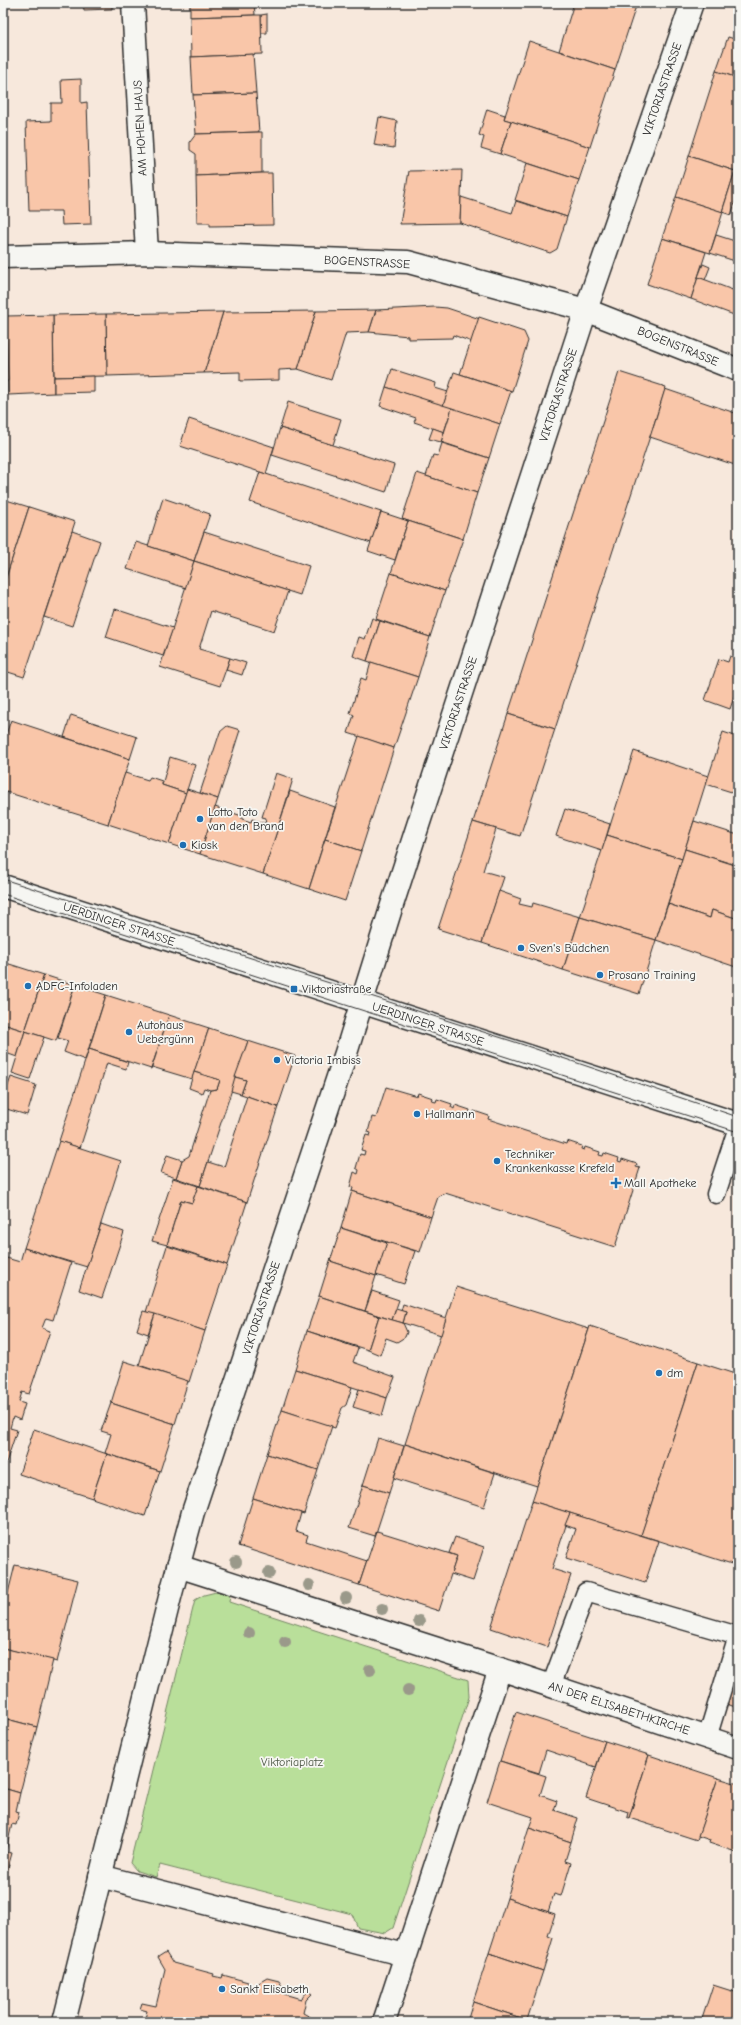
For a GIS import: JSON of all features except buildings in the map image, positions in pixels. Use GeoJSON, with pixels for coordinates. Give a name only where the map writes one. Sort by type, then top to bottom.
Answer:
{"type":"FeatureCollection","features":[{"type":"Feature","properties":{"kind":"street","name":"AM HOHEN HAUS"},"geometry":{"type":"LineString","coordinates":[[132,3],[148,253]]}},
{"type":"Feature","properties":{"kind":"street","name":"VIKTORIASTRASSE"},"geometry":{"type":"LineString","coordinates":[[178,1566],[193,1512],[363,1003],[392,905],[586,310],[692,3]]}},
{"type":"Feature","properties":{"kind":"street","name":"BOGENSTRASSE"},"geometry":{"type":"LineString","coordinates":[[3,257],[148,253],[408,262],[586,310],[738,370]]}},
{"type":"Feature","properties":{"kind":"street","name":"UERDINGER STRASSE"},"geometry":{"type":"LineString","coordinates":[[3,886],[738,1124]]}},
{"type":"Feature","properties":{"kind":"street"},"geometry":{"type":"LineString","coordinates":[[64,2022],[178,1566],[500,1668],[384,2022]]}},
{"type":"Feature","properties":{"kind":"street","name":"AN DER ELISABETHKIRCHE"},"geometry":{"type":"LineString","coordinates":[[500,1668],[738,1748]]}},
{"type":"Feature","properties":{"kind":"street"},"geometry":{"type":"LineString","coordinates":[[100,1876],[405,1955]]}},
{"type":"Feature","properties":{"kind":"lane"},"geometry":{"type":"LineString","coordinates":[[716,1194],[738,1127]]}},
{"type":"Feature","properties":{"kind":"lane"},"geometry":{"type":"LineString","coordinates":[[551,1686],[586,1592],[738,1636],[707,1738]]}},
{"type":"Feature","properties":{"kind":"green space","name":"Viktoriaplatz"},"geometry":{"type":"Polygon","coordinates":[[[216,1592],[230,1595],[229,1602],[468,1680],[469,1697],[393,1928],[385,1933],[358,1928],[352,1914],[160,1865],[156,1877],[137,1871],[130,1863],[195,1600],[204,1595],[216,1592]]]}},
{"type":"Feature","properties":{"kind":"tram line"},"geometry":{"type":"LineString","coordinates":[[3,879],[518,1043],[738,1117]]}},
{"type":"Feature","properties":{"kind":"tram line"},"geometry":{"type":"LineString","coordinates":[[3,894],[738,1132]]}},
{"type":"Feature","properties":{"kind":"place","name":"Lotto Toto van den Brand"},"geometry":{"type":"Point","coordinates":[200,819]}},
{"type":"Feature","properties":{"kind":"place","name":"Kiosk"},"geometry":{"type":"Point","coordinates":[183,845]}},
{"type":"Feature","properties":{"kind":"place","name":"Sven's Büdchen"},"geometry":{"type":"Point","coordinates":[521,948]}},
{"type":"Feature","properties":{"kind":"place","name":"Prosano Training"},"geometry":{"type":"Point","coordinates":[600,975]}},
{"type":"Feature","properties":{"kind":"place","name":"ADFC-Infoladen"},"geometry":{"type":"Point","coordinates":[28,986]}},
{"type":"Feature","properties":{"kind":"place","name":"Viktoriastraße"},"geometry":{"type":"Point","coordinates":[294,989]}},
{"type":"Feature","properties":{"kind":"place","name":"Autohaus Uebergünn"},"geometry":{"type":"Point","coordinates":[129,1032]}},
{"type":"Feature","properties":{"kind":"place","name":"Victoria Imbiss"},"geometry":{"type":"Point","coordinates":[277,1060]}},
{"type":"Feature","properties":{"kind":"place","name":"Hallmann"},"geometry":{"type":"Point","coordinates":[417,1114]}},
{"type":"Feature","properties":{"kind":"place","name":"Techniker Krankenkasse Krefeld"},"geometry":{"type":"Point","coordinates":[497,1161]}},
{"type":"Feature","properties":{"kind":"place","name":"Mall Apotheke"},"geometry":{"type":"Point","coordinates":[616,1183]}},
{"type":"Feature","properties":{"kind":"place","name":"dm"},"geometry":{"type":"Point","coordinates":[659,1373]}},
{"type":"Feature","properties":{"kind":"place","name":"Sankt Elisabeth"},"geometry":{"type":"Point","coordinates":[222,1989]}}]}
